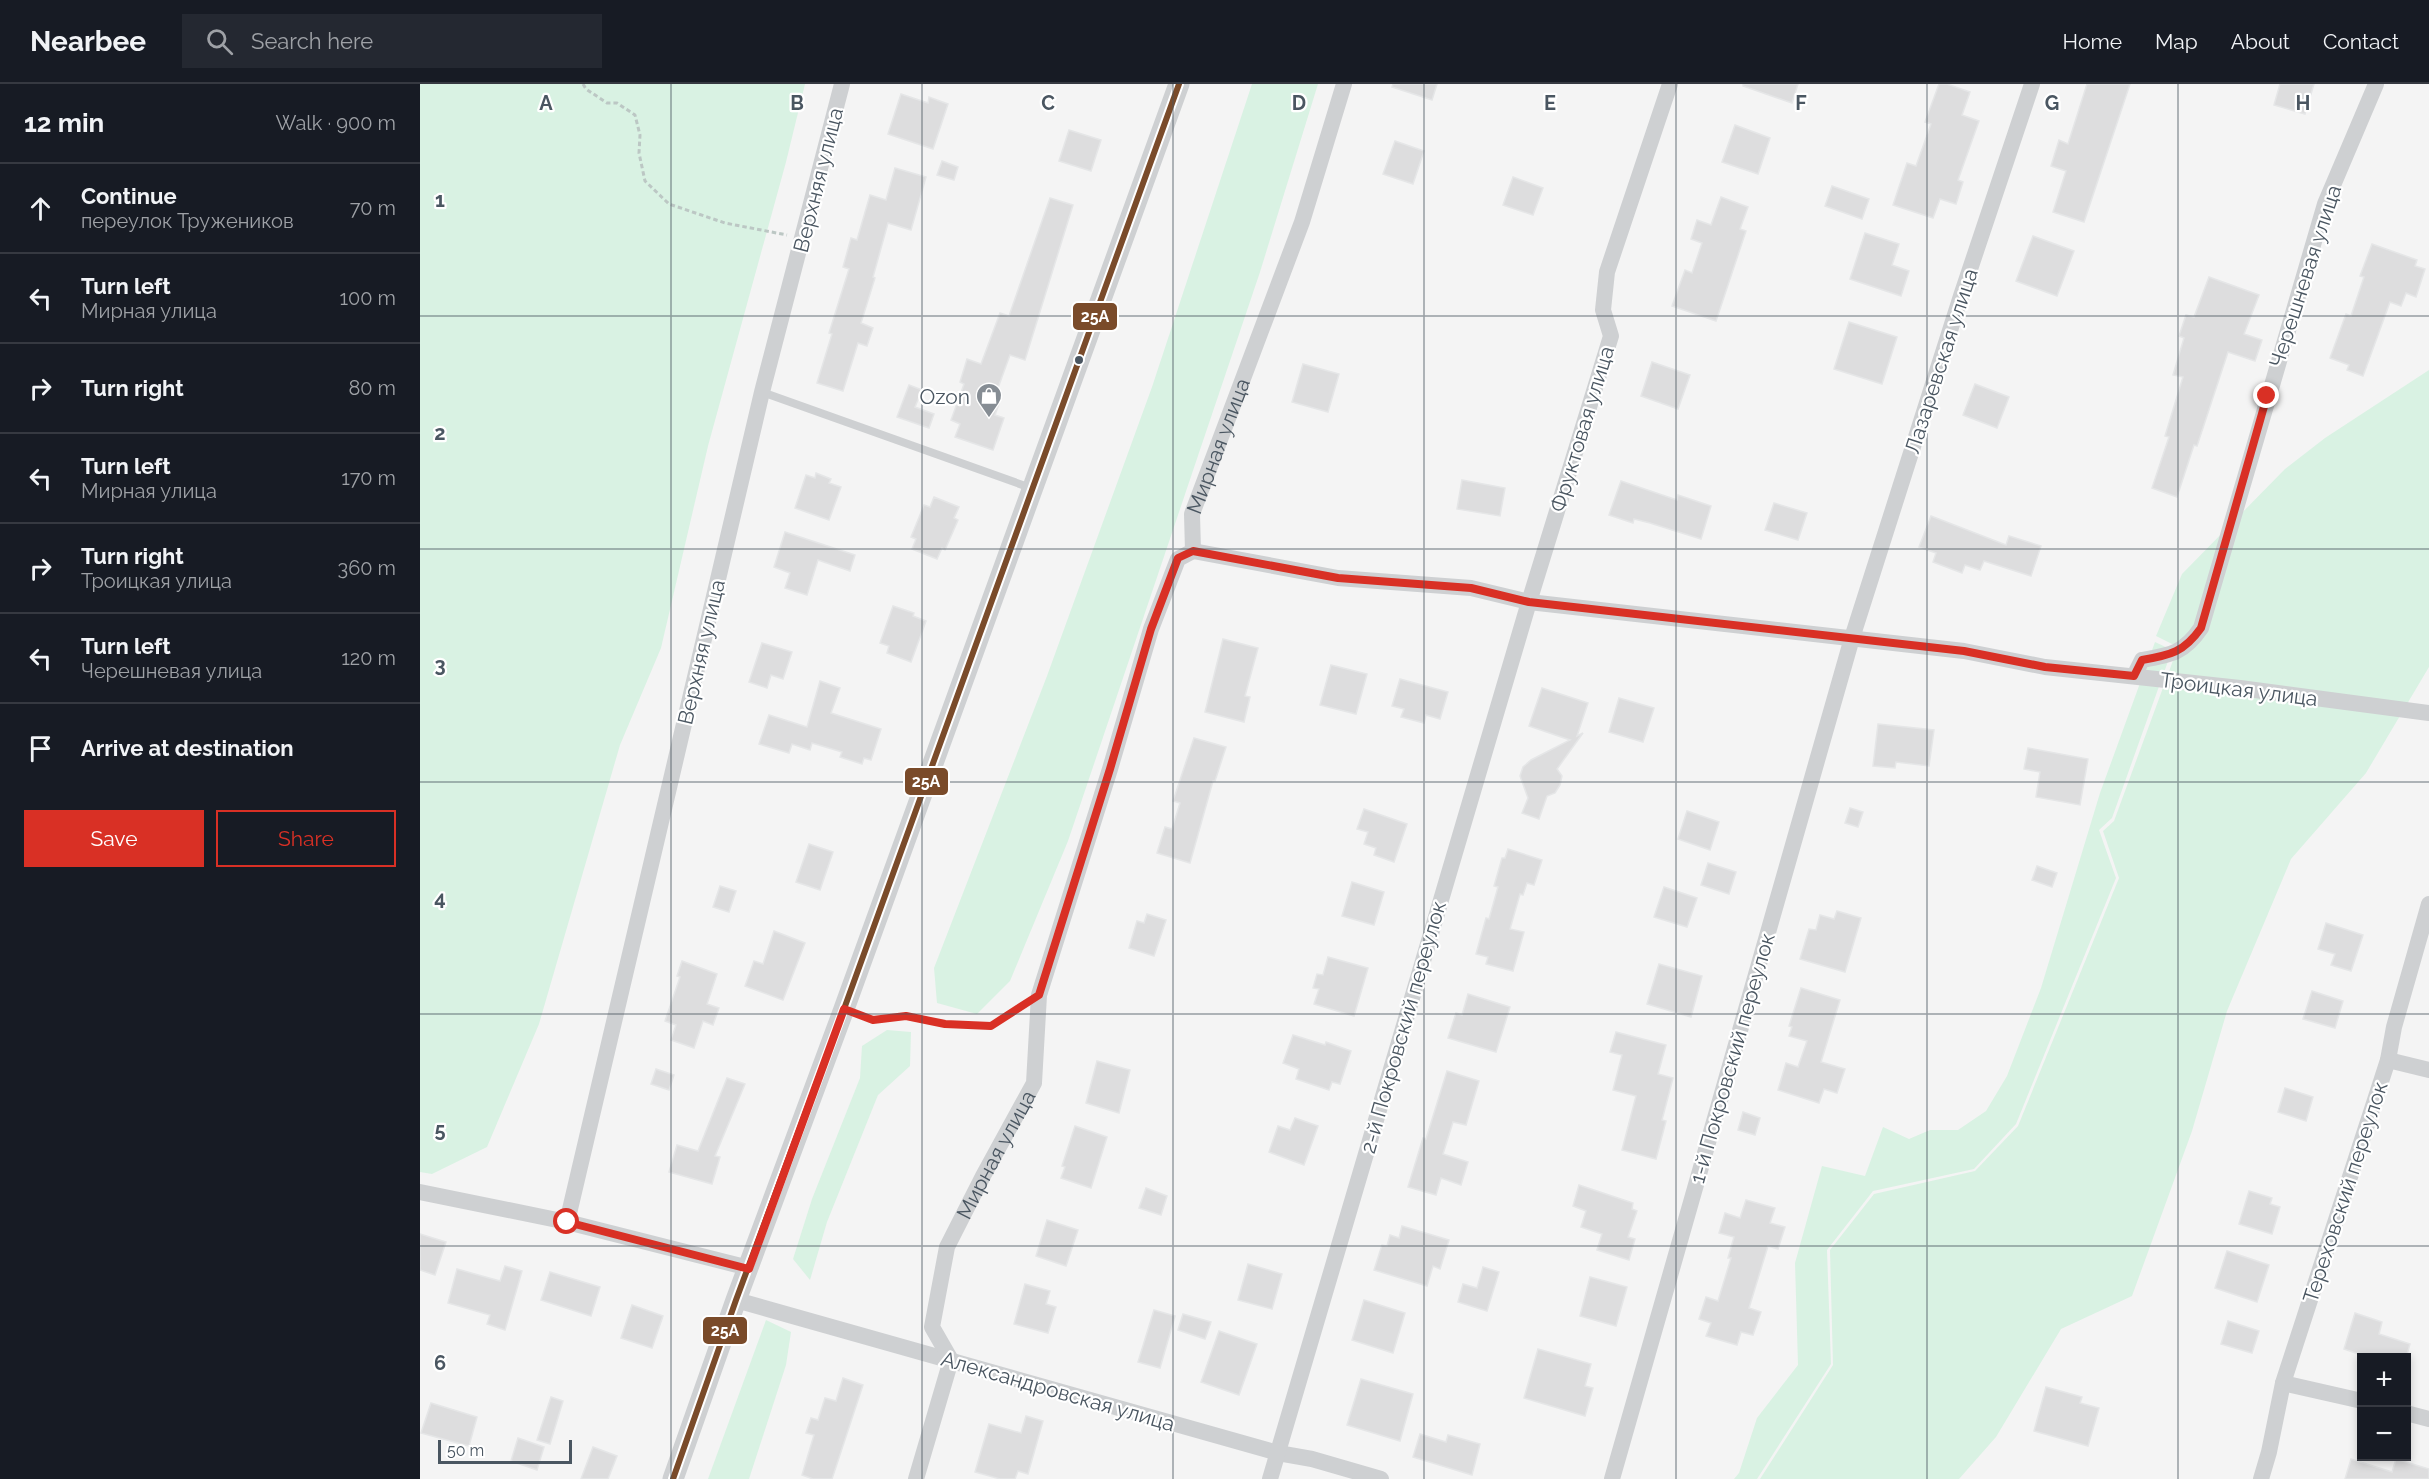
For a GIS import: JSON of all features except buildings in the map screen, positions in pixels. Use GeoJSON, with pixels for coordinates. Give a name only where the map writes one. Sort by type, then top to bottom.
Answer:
{"type":"FeatureCollection","features":[{"type":"Feature","properties":{"kind":"street","name":"Верхняя улица"},"geometry":{"type":"LineString","coordinates":[[567,1222],[762,392],[842,84]]}},
{"type":"Feature","properties":{"kind":"street"},"geometry":{"type":"LineString","coordinates":[[673,1479],[736,1300],[844,1009],[1179,84]]}},
{"type":"Feature","properties":{"kind":"street","name":"Мирная улица"},"geometry":{"type":"LineString","coordinates":[[951,1360],[933,1327],[947,1247],[982,1176],[1034,1083],[1039,995],[1151,629],[1178,558],[1193,551],[1192,514],[1302,222],[1344,84]]}},
{"type":"Feature","properties":{"kind":"street","name":"Фруктовая улица"},"geometry":{"type":"LineString","coordinates":[[1529,602],[1611,336],[1603,310],[1607,272],[1670,84]]}},
{"type":"Feature","properties":{"kind":"street","name":"Лазаревская улица"},"geometry":{"type":"LineString","coordinates":[[1852,638],[1957,308],[2032,84]]}},
{"type":"Feature","properties":{"kind":"street","name":"Черешневая улица"},"geometry":{"type":"LineString","coordinates":[[2134,676],[2142,660],[2169,656],[2190,644],[2201,628],[2325,204],[2376,84]]}},
{"type":"Feature","properties":{"kind":"street","name":"Троицкая улица"},"geometry":{"type":"LineString","coordinates":[[1193,551],[1338,578],[1471,588],[1529,602],[1964,651],[2045,667],[2429,713]]}},
{"type":"Feature","properties":{"kind":"street","name":"2-й Покровский переулок"},"geometry":{"type":"LineString","coordinates":[[1270,1479],[1529,602]]}},
{"type":"Feature","properties":{"kind":"street","name":"1-й Покровский переулок"},"geometry":{"type":"LineString","coordinates":[[1612,1479],[1852,638]]}},
{"type":"Feature","properties":{"kind":"street","name":"Тереховский переулок"},"geometry":{"type":"LineString","coordinates":[[2261,1479],[2283,1383],[2388,1059],[2394,1027],[2429,904]]}},
{"type":"Feature","properties":{"kind":"street"},"geometry":{"type":"LineString","coordinates":[[2388,1059],[2429,1070]]}},
{"type":"Feature","properties":{"kind":"street"},"geometry":{"type":"LineString","coordinates":[[420,1192],[567,1222],[749,1269]]}},
{"type":"Feature","properties":{"kind":"street","name":"Александровская улица"},"geometry":{"type":"LineString","coordinates":[[736,1300],[1381,1479]]}},
{"type":"Feature","properties":{"kind":"street"},"geometry":{"type":"LineString","coordinates":[[915,1479],[951,1360]]}},
{"type":"Feature","properties":{"kind":"street"},"geometry":{"type":"LineString","coordinates":[[2283,1383],[2357,1400]]}},
{"type":"Feature","properties":{"kind":"street"},"geometry":{"type":"LineString","coordinates":[[2411,1414],[2429,1419]]}},
{"type":"Feature","properties":{"kind":"lane"},"geometry":{"type":"LineString","coordinates":[[762,392],[1031,488]]}},
{"type":"Feature","properties":{"kind":"path"},"geometry":{"type":"LineString","coordinates":[[583,84],[586,89],[607,103],[617,103],[634,116],[640,135],[639,153],[645,181],[669,204],[725,223],[803,239]]}},
{"type":"Feature","properties":{"kind":"path"},"geometry":{"type":"LineString","coordinates":[[844,1009],[873,1020],[906,1016],[945,1024],[991,1026],[1039,995]]}},
{"type":"Feature","properties":{"kind":"green space"},"geometry":{"type":"Polygon","coordinates":[[[420,84],[805,84],[786,162],[708,446],[661,648],[620,745],[539,1024],[487,1147],[432,1174],[420,1172],[420,84]]]}},
{"type":"Feature","properties":{"kind":"green space"},"geometry":{"type":"Polygon","coordinates":[[[1252,84],[1318,84],[1260,272],[1068,841],[1010,981],[977,1014],[937,1003],[934,968],[1047,676],[1152,387],[1252,84]]]}},
{"type":"Feature","properties":{"kind":"green space"},"geometry":{"type":"Polygon","coordinates":[[[2429,370],[2429,667],[2366,773],[2291,859],[2227,1011],[2192,1131],[2132,1296],[2061,1329],[1996,1437],[1959,1479],[1760,1479],[1833,1365],[1830,1250],[1874,1194],[1975,1171],[2018,1126],[2119,878],[2103,831],[2114,821],[2178,647],[2156,636],[2182,574],[2285,469],[2325,438],[2429,370]]]}},
{"type":"Feature","properties":{"kind":"green space"},"geometry":{"type":"Polygon","coordinates":[[[2155,642],[2172,650],[2112,818],[2099,830],[2116,878],[2016,1124],[1974,1169],[1873,1191],[1827,1250],[1831,1364],[1757,1479],[1734,1479],[1739,1473],[1757,1418],[1798,1365],[1795,1263],[1822,1166],[1865,1176],[1883,1127],[1909,1139],[1930,1130],[1958,1130],[1986,1111],[2007,1076],[2041,988],[2100,793],[2155,642]]]}},
{"type":"Feature","properties":{"kind":"green space"},"geometry":{"type":"Polygon","coordinates":[[[887,1030],[911,1032],[910,1066],[878,1095],[827,1222],[810,1280],[793,1259],[812,1199],[860,1078],[862,1046],[887,1030]]]}},
{"type":"Feature","properties":{"kind":"green space"},"geometry":{"type":"Polygon","coordinates":[[[766,1320],[791,1332],[786,1365],[749,1479],[708,1479],[766,1320]]]}},
{"type":"Feature","properties":{"kind":"transit line","name":"25А"},"geometry":{"type":"LineString","coordinates":[[673,1479],[736,1300],[844,1009],[1179,84]]}},
{"type":"Feature","properties":{"kind":"place","name":"Ozon"},"geometry":{"type":"Point","coordinates":[989,419]}},
{"type":"Feature","properties":{"kind":"route"},"geometry":{"type":"LineString","coordinates":[[567,1222],[708,1256],[749,1269],[844,1009],[873,1020],[906,1016],[945,1024],[991,1026],[1039,995],[1151,629],[1178,558],[1193,551],[1338,578],[1471,588],[1529,602],[1964,651],[2045,667],[2134,676],[2142,660],[2169,656],[2190,644],[2201,628],[2267,396]]}}]}
